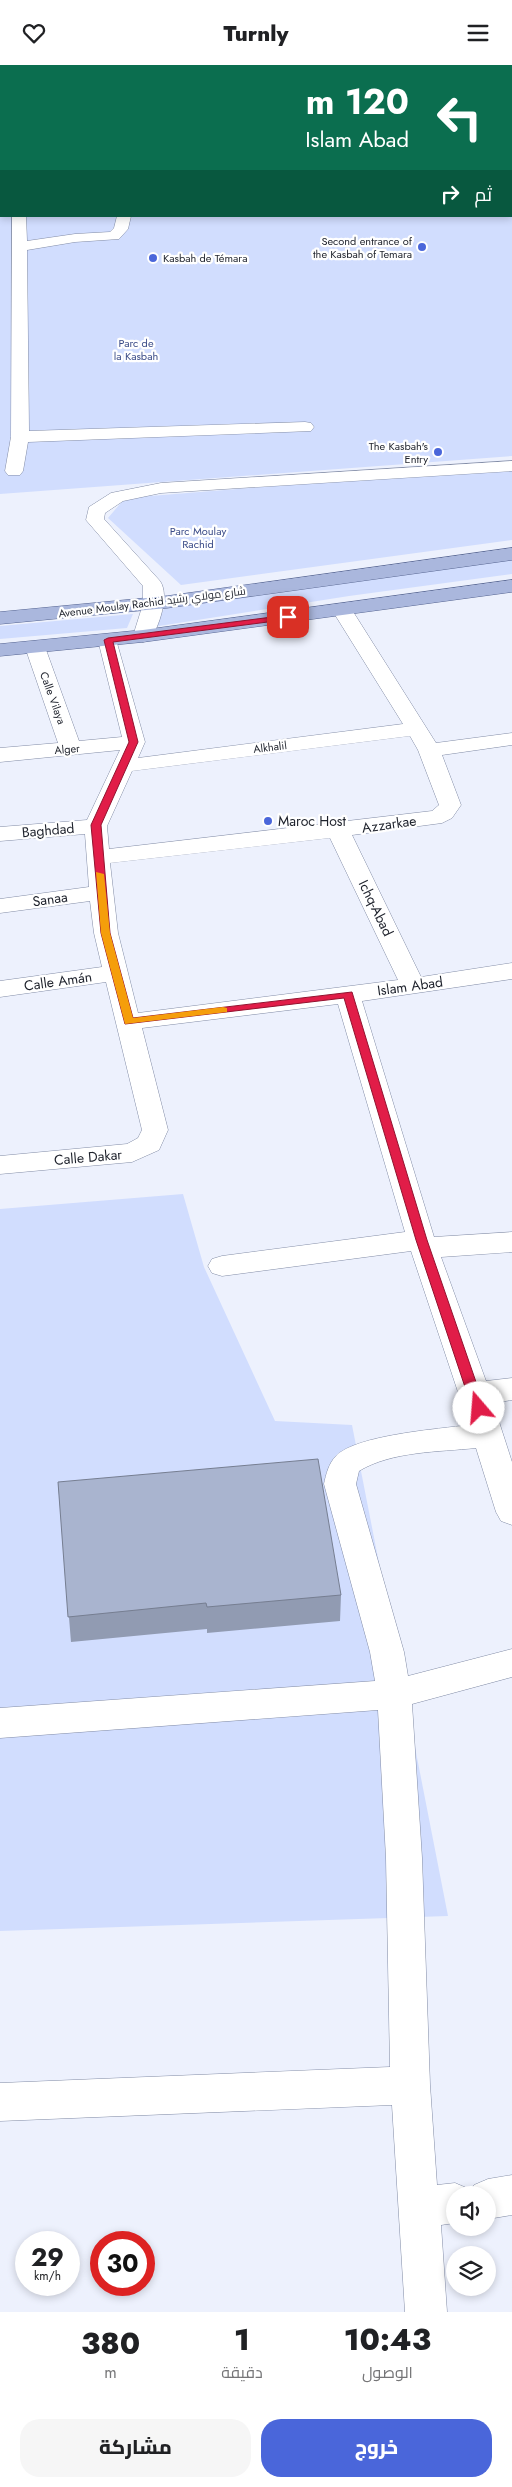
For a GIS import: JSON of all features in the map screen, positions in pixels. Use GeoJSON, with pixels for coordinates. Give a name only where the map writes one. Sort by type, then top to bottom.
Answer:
{"type":"FeatureCollection","features":[{"type":"Feature","properties":{"kind":"main road","name":"Avenue Moulay Rachid شارع مولاي رشيد"},"geometry":{"type":"LineString","coordinates":[[0,619],[153,604],[512,555]]}},
{"type":"Feature","properties":{"kind":"main road"},"geometry":{"type":"LineString","coordinates":[[0,650],[143,636],[512,585]]}},
{"type":"Feature","properties":{"kind":"street"},"geometry":{"type":"LineString","coordinates":[[14,471],[20,437],[19,217]]}},
{"type":"Feature","properties":{"kind":"street"},"geometry":{"type":"LineString","coordinates":[[18,247],[75,238],[114,236],[121,229],[124,217]]}},
{"type":"Feature","properties":{"kind":"street"},"geometry":{"type":"LineString","coordinates":[[0,283],[19,282]]}},
{"type":"Feature","properties":{"kind":"street"},"geometry":{"type":"LineString","coordinates":[[20,437],[305,427]]}},
{"type":"Feature","properties":{"kind":"street"},"geometry":{"type":"LineString","coordinates":[[143,636],[155,594],[153,585],[95,520],[96,511],[117,497],[161,488],[512,466]]}},
{"type":"Feature","properties":{"kind":"street","name":"Azzarkae"},"geometry":{"type":"LineString","coordinates":[[98,857],[411,822],[445,813],[450,805],[428,750],[417,729],[342,610]]}},
{"type":"Feature","properties":{"kind":"street"},"geometry":{"type":"LineString","coordinates":[[108,640],[134,742],[96,825],[106,933],[129,1022]]}},
{"type":"Feature","properties":{"kind":"street","name":"Calle Vilaya"},"geometry":{"type":"LineString","coordinates":[[35,647],[71,748]]}},
{"type":"Feature","properties":{"kind":"street","name":"Alkhalil"},"geometry":{"type":"LineString","coordinates":[[123,766],[417,729]]}},
{"type":"Feature","properties":{"kind":"street"},"geometry":{"type":"LineString","coordinates":[[428,750],[512,739]]}},
{"type":"Feature","properties":{"kind":"street","name":"Alger"},"geometry":{"type":"LineString","coordinates":[[0,755],[134,742]]}},
{"type":"Feature","properties":{"kind":"street","name":"Baghdad"},"geometry":{"type":"LineString","coordinates":[[0,834],[96,825]]}},
{"type":"Feature","properties":{"kind":"street","name":"Ichq-Abad"},"geometry":{"type":"LineString","coordinates":[[338,831],[413,985]]}},
{"type":"Feature","properties":{"kind":"street","name":"Sanaa"},"geometry":{"type":"LineString","coordinates":[[0,906],[101,892]]}},
{"type":"Feature","properties":{"kind":"street","name":"Islam Abad"},"geometry":{"type":"LineString","coordinates":[[129,1022],[348,995],[512,972]]}},
{"type":"Feature","properties":{"kind":"street","name":"Calle Amán"},"geometry":{"type":"LineString","coordinates":[[0,989],[116,973]]}},
{"type":"Feature","properties":{"kind":"street"},"geometry":{"type":"LineString","coordinates":[[348,995],[423,1244],[475,1394],[512,1511]]}},
{"type":"Feature","properties":{"kind":"street","name":"Calle Dakar"},"geometry":{"type":"LineString","coordinates":[[0,1165],[132,1153],[149,1144],[154,1138],[154,1121],[129,1022]]}},
{"type":"Feature","properties":{"kind":"street"},"geometry":{"type":"LineString","coordinates":[[222,1266],[423,1244],[512,1242]]}},
{"type":"Feature","properties":{"kind":"street"},"geometry":{"type":"LineString","coordinates":[[475,1394],[512,1389]]}},
{"type":"Feature","properties":{"kind":"street"},"geometry":{"type":"LineString","coordinates":[[426,2312],[437,2206],[410,2085],[404,1857],[394,1694],[387,1652],[340,1484],[341,1473],[347,1464],[371,1452],[487,1435]]}},
{"type":"Feature","properties":{"kind":"street"},"geometry":{"type":"LineString","coordinates":[[0,1723],[394,1694],[512,1663]]}},
{"type":"Feature","properties":{"kind":"street"},"geometry":{"type":"LineString","coordinates":[[0,2102],[410,2085]]}},
{"type":"Feature","properties":{"kind":"street"},"geometry":{"type":"LineString","coordinates":[[496,2198],[512,2195]]}},
{"type":"Feature","properties":{"kind":"green space","name":"Parc de la Kasbah"},"geometry":{"type":"Polygon","coordinates":[[[0,217],[512,217],[512,456],[0,494],[0,217]]]}},
{"type":"Feature","properties":{"kind":"green space","name":"Parc Moulay Rachid"},"geometry":{"type":"Polygon","coordinates":[[[512,467],[512,540],[181,585],[108,518],[125,498],[512,467]]]}},
{"type":"Feature","properties":{"kind":"green space"},"geometry":{"type":"Polygon","coordinates":[[[512,560],[512,574],[349,596],[153,627],[164,609],[512,560]]]}},
{"type":"Feature","properties":{"kind":"green space"},"geometry":{"type":"Polygon","coordinates":[[[133,614],[127,628],[0,639],[0,626],[133,614]]]}},
{"type":"Feature","properties":{"kind":"green space"},"geometry":{"type":"Polygon","coordinates":[[[183,1194],[204,1267],[275,1421],[352,1425],[448,1916],[0,1931],[0,1209],[183,1194]]]}},
{"type":"Feature","properties":{"kind":"building"},"geometry":{"type":"Polygon","coordinates":[[[318,1459],[341,1595],[207,1607],[206,1603],[68,1617],[58,1482],[318,1459]]]}},
{"type":"Feature","properties":{"kind":"slow traffic"},"geometry":{"type":"LineString","coordinates":[[100,874],[106,933],[129,1022],[223,1010]]}},
{"type":"Feature","properties":{"kind":"place","name":"Second entrance of the Kasbah of Temara"},"geometry":{"type":"Point","coordinates":[422,247]}},
{"type":"Feature","properties":{"kind":"place","name":"Kasbah de Témara"},"geometry":{"type":"Point","coordinates":[153,258]}},
{"type":"Feature","properties":{"kind":"place","name":"The Kasbah's Entry"},"geometry":{"type":"Point","coordinates":[438,452]}},
{"type":"Feature","properties":{"kind":"place","name":"Maroc Host"},"geometry":{"type":"Point","coordinates":[268,821]}},
{"type":"Feature","properties":{"kind":"route"},"geometry":{"type":"LineString","coordinates":[[288,617],[108,640],[134,742],[96,825],[106,933],[129,1022],[348,995],[422,1240],[479,1408]]}}]}
